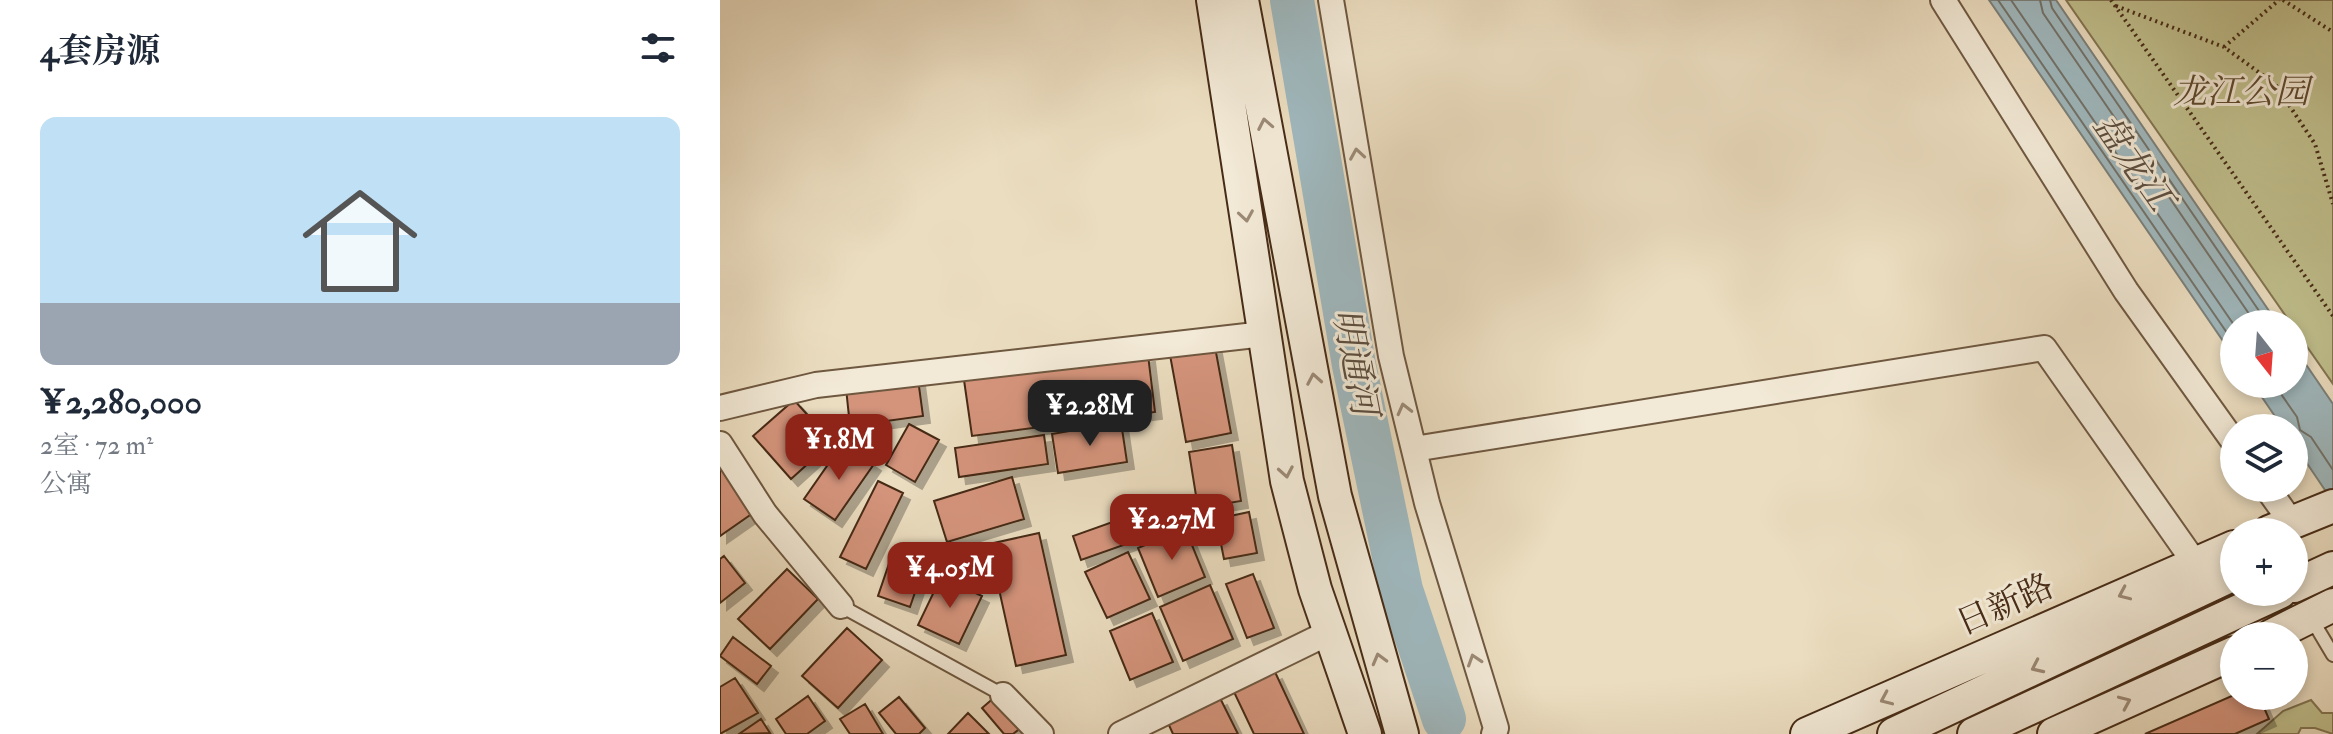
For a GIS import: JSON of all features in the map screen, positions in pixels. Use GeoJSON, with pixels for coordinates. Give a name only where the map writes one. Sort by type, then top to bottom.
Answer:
{"type":"FeatureCollection","features":[{"type":"Feature","properties":{"kind":"main road"},"geometry":{"type":"LineString","coordinates":[[1213,0],[1287,481],[1315,589],[1365,734]]}},
{"type":"Feature","properties":{"kind":"main road"},"geometry":{"type":"LineString","coordinates":[[1242,0],[1335,496],[1402,734]]}},
{"type":"Feature","properties":{"kind":"main road"},"geometry":{"type":"LineString","coordinates":[[2308,523],[2333,506]]}},
{"type":"Feature","properties":{"kind":"main road"},"geometry":{"type":"LineString","coordinates":[[2308,533],[2333,528]]}},
{"type":"Feature","properties":{"kind":"main road","name":"日新路"},"geometry":{"type":"LineString","coordinates":[[1807,734],[2220,553]]}},
{"type":"Feature","properties":{"kind":"main road"},"geometry":{"type":"LineString","coordinates":[[2308,579],[2328,570]]}},
{"type":"Feature","properties":{"kind":"main road","name":"日新路"},"geometry":{"type":"LineString","coordinates":[[1894,734],[2220,581]]}},
{"type":"Feature","properties":{"kind":"main road"},"geometry":{"type":"LineString","coordinates":[[1974,734],[2251,606]]}},
{"type":"Feature","properties":{"kind":"main road"},"geometry":{"type":"LineString","coordinates":[[2054,734],[2220,659]]}},
{"type":"Feature","properties":{"kind":"street"},"geometry":{"type":"LineString","coordinates":[[1331,0],[1391,356],[1459,614],[1496,728],[1494,734]]}},
{"type":"Feature","properties":{"kind":"street"},"geometry":{"type":"LineString","coordinates":[[1943,0],[2126,291],[2220,422]]}},
{"type":"Feature","properties":{"kind":"street"},"geometry":{"type":"LineString","coordinates":[[720,408],[816,385],[1264,334]]}},
{"type":"Feature","properties":{"kind":"street"},"geometry":{"type":"LineString","coordinates":[[1414,449],[2044,348],[2195,563]]}},
{"type":"Feature","properties":{"kind":"street"},"geometry":{"type":"LineString","coordinates":[[720,444],[765,514],[841,606]]}},
{"type":"Feature","properties":{"kind":"street"},"geometry":{"type":"LineString","coordinates":[[1121,734],[1330,632]]}},
{"type":"Feature","properties":{"kind":"street"},"geometry":{"type":"LineString","coordinates":[[1003,695],[1041,734]]}},
{"type":"Feature","properties":{"kind":"lane"},"geometry":{"type":"LineString","coordinates":[[841,606],[1003,695]]}},
{"type":"Feature","properties":{"kind":"lane"},"geometry":{"type":"LineString","coordinates":[[2325,625],[2333,655]]}},
{"type":"Feature","properties":{"kind":"path"},"geometry":{"type":"LineString","coordinates":[[2111,0],[2333,316]]}},
{"type":"Feature","properties":{"kind":"path"},"geometry":{"type":"LineString","coordinates":[[2224,47],[2281,0],[2333,32]]}},
{"type":"Feature","properties":{"kind":"path"},"geometry":{"type":"LineString","coordinates":[[2116,6],[2224,47],[2275,84],[2315,144],[2333,204]]}},
{"type":"Feature","properties":{"kind":"green space","name":"龙江公园"},"geometry":{"type":"Polygon","coordinates":[[[2066,0],[2333,0],[2333,384],[2308,348],[2308,310],[2282,310],[2066,0]]]}},
{"type":"Feature","properties":{"kind":"green space"},"geometry":{"type":"Polygon","coordinates":[[[2311,700],[2322,713],[2333,713],[2333,734],[2315,728],[2301,728],[2298,734],[2257,734],[2283,711],[2308,710],[2308,701],[2311,700]]]}},
{"type":"Feature","properties":{"kind":"water","name":"盘龙江"},"geometry":{"type":"Polygon","coordinates":[[[1989,0],[2056,0],[2268,310],[2220,310],[2220,337],[1989,0]]]}},
{"type":"Feature","properties":{"kind":"water"},"geometry":{"type":"Polygon","coordinates":[[[2308,367],[2333,404],[2333,502],[2308,465],[2308,414],[2273,414],[2263,398],[2308,398],[2308,367]]]}},
{"type":"Feature","properties":{"kind":"building"},"geometry":{"type":"Polygon","coordinates":[[[1215,347],[1231,433],[1186,442],[1170,355],[1215,347]]]}},
{"type":"Feature","properties":{"kind":"building"},"geometry":{"type":"Polygon","coordinates":[[[1148,355],[1155,412],[972,436],[964,380],[1148,355]]]}},
{"type":"Feature","properties":{"kind":"building"},"geometry":{"type":"Polygon","coordinates":[[[918,379],[923,416],[850,426],[846,388],[918,379]]]}},
{"type":"Feature","properties":{"kind":"building"},"geometry":{"type":"Polygon","coordinates":[[[794,400],[832,442],[791,479],[753,436],[794,400]]]}},
{"type":"Feature","properties":{"kind":"building"},"geometry":{"type":"Polygon","coordinates":[[[1121,422],[1127,462],[1058,473],[1052,434],[1121,422]]]}},
{"type":"Feature","properties":{"kind":"building"},"geometry":{"type":"Polygon","coordinates":[[[909,424],[939,440],[915,482],[886,465],[909,424]]]}},
{"type":"Feature","properties":{"kind":"building"},"geometry":{"type":"Polygon","coordinates":[[[1044,435],[1048,464],[959,477],[955,448],[1044,435]]]}},
{"type":"Feature","properties":{"kind":"building"},"geometry":{"type":"Polygon","coordinates":[[[843,443],[874,464],[835,520],[804,499],[843,443]]]}},
{"type":"Feature","properties":{"kind":"building"},"geometry":{"type":"Polygon","coordinates":[[[1232,445],[1241,501],[1198,508],[1189,452],[1232,445]]]}},
{"type":"Feature","properties":{"kind":"building"},"geometry":{"type":"Polygon","coordinates":[[[720,466],[753,513],[720,536],[720,466]]]}},
{"type":"Feature","properties":{"kind":"building"},"geometry":{"type":"Polygon","coordinates":[[[1012,477],[1024,519],[947,542],[934,501],[1012,477]]]}},
{"type":"Feature","properties":{"kind":"building"},"geometry":{"type":"Polygon","coordinates":[[[878,481],[903,493],[866,569],[840,557],[878,481]]]}},
{"type":"Feature","properties":{"kind":"building"},"geometry":{"type":"Polygon","coordinates":[[[1180,498],[1189,522],[1081,560],[1073,536],[1180,498]]]}},
{"type":"Feature","properties":{"kind":"building"},"geometry":{"type":"Polygon","coordinates":[[[1249,512],[1257,553],[1224,559],[1216,519],[1249,512]]]}},
{"type":"Feature","properties":{"kind":"building"},"geometry":{"type":"Polygon","coordinates":[[[1185,528],[1205,577],[1158,597],[1138,548],[1185,528]]]}},
{"type":"Feature","properties":{"kind":"building"},"geometry":{"type":"Polygon","coordinates":[[[1039,533],[1066,655],[1016,666],[989,544],[1039,533]]]}},
{"type":"Feature","properties":{"kind":"building"},"geometry":{"type":"Polygon","coordinates":[[[895,546],[927,557],[910,607],[878,596],[895,546]]]}},
{"type":"Feature","properties":{"kind":"building"},"geometry":{"type":"Polygon","coordinates":[[[1128,552],[1150,599],[1107,618],[1085,572],[1128,552]]]}},
{"type":"Feature","properties":{"kind":"building"},"geometry":{"type":"Polygon","coordinates":[[[724,556],[745,583],[720,603],[720,559],[724,556]]]}},
{"type":"Feature","properties":{"kind":"building"},"geometry":{"type":"Polygon","coordinates":[[[787,569],[818,599],[770,649],[738,619],[787,569]]]}},
{"type":"Feature","properties":{"kind":"building"},"geometry":{"type":"Polygon","coordinates":[[[1253,574],[1274,628],[1247,638],[1226,584],[1253,574]]]}},
{"type":"Feature","properties":{"kind":"building"},"geometry":{"type":"Polygon","coordinates":[[[941,577],[982,596],[959,644],[918,625],[941,577]]]}},
{"type":"Feature","properties":{"kind":"building"},"geometry":{"type":"Polygon","coordinates":[[[1210,585],[1233,639],[1183,661],[1160,607],[1210,585]]]}},
{"type":"Feature","properties":{"kind":"building"},"geometry":{"type":"Polygon","coordinates":[[[1152,613],[1173,662],[1130,680],[1110,631],[1152,613]]]}},
{"type":"Feature","properties":{"kind":"building"},"geometry":{"type":"Polygon","coordinates":[[[847,628],[882,660],[838,708],[802,676],[847,628]]]}},
{"type":"Feature","properties":{"kind":"building"},"geometry":{"type":"Polygon","coordinates":[[[733,637],[771,666],[757,684],[720,656],[733,637]]]}},
{"type":"Feature","properties":{"kind":"building"},"geometry":{"type":"Polygon","coordinates":[[[1275,672],[1304,734],[1254,734],[1234,692],[1275,672]]]}},
{"type":"Feature","properties":{"kind":"building"},"geometry":{"type":"Polygon","coordinates":[[[735,678],[758,713],[720,734],[720,687],[735,678]]]}},
{"type":"Feature","properties":{"kind":"building"},"geometry":{"type":"Polygon","coordinates":[[[808,696],[825,721],[807,734],[786,734],[776,719],[808,696]]]}},
{"type":"Feature","properties":{"kind":"building"},"geometry":{"type":"Polygon","coordinates":[[[996,696],[1022,727],[1013,734],[1004,734],[982,708],[996,696]]]}},
{"type":"Feature","properties":{"kind":"building"},"geometry":{"type":"Polygon","coordinates":[[[899,697],[925,728],[919,734],[896,734],[879,713],[899,697]]]}},
{"type":"Feature","properties":{"kind":"building"},"geometry":{"type":"Polygon","coordinates":[[[1220,698],[1238,734],[1173,734],[1168,723],[1220,698]]]}},
{"type":"Feature","properties":{"kind":"building"},"geometry":{"type":"Polygon","coordinates":[[[2220,701],[2220,710],[2265,710],[2269,719],[2235,734],[2145,734],[2220,701]]]}},
{"type":"Feature","properties":{"kind":"building"},"geometry":{"type":"Polygon","coordinates":[[[865,704],[883,734],[850,734],[840,719],[865,704]]]}},
{"type":"Feature","properties":{"kind":"building"},"geometry":{"type":"Polygon","coordinates":[[[968,713],[989,734],[948,734],[968,713]]]}},
{"type":"Feature","properties":{"kind":"building"},"geometry":{"type":"Polygon","coordinates":[[[761,719],[770,733],[739,734],[761,719]]]}},
{"type":"Feature","properties":{"kind":"waterway","name":"明通河"},"geometry":{"type":"LineString","coordinates":[[1292,0],[1354,365],[1401,590],[1444,719]]}}]}
